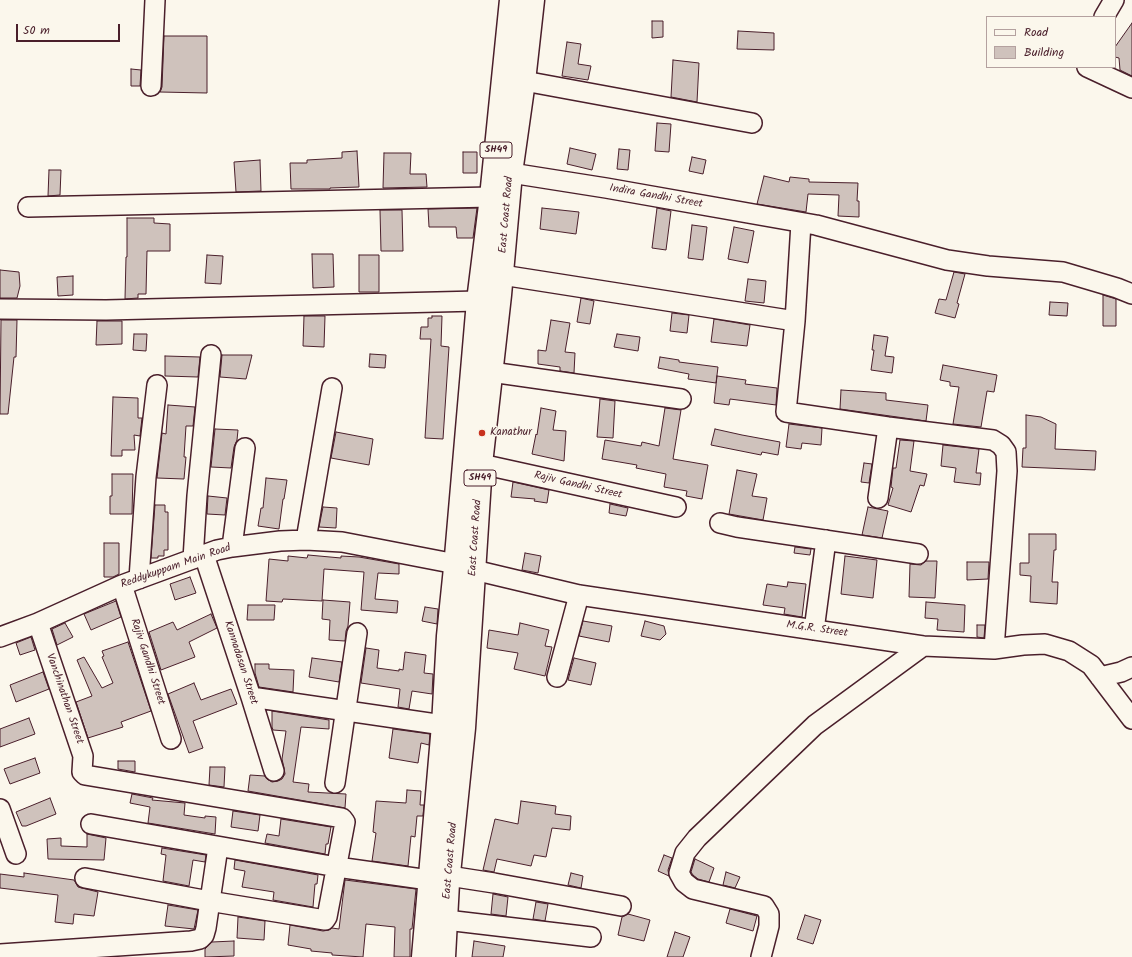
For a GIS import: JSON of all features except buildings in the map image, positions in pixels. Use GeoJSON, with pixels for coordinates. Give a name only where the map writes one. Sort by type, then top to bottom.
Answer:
{"type":"FeatureCollection","features":[{"type":"Feature","properties":{"kind":"main road","name":"East Coast Road"},"geometry":{"type":"LineString","coordinates":[[423,957],[439,878],[464,728],[465,567],[478,301],[491,197],[511,0]]}},
{"type":"Feature","properties":{"kind":"main road","name":"East Coast Road"},"geometry":{"type":"LineString","coordinates":[[444,957],[446,920],[439,878],[448,636],[465,567],[481,464],[502,275],[511,173],[537,3]]}},
{"type":"Feature","properties":{"kind":"street"},"geometry":{"type":"LineString","coordinates":[[151,86],[155,0]]}},
{"type":"Feature","properties":{"kind":"street"},"geometry":{"type":"LineString","coordinates":[[1105,16],[1114,0]]}},
{"type":"Feature","properties":{"kind":"street"},"geometry":{"type":"LineString","coordinates":[[1089,68],[1132,88]]}},
{"type":"Feature","properties":{"kind":"street"},"geometry":{"type":"LineString","coordinates":[[524,81],[752,123]]}},
{"type":"Feature","properties":{"kind":"street","name":"Indira Gandhi Street"},"geometry":{"type":"LineString","coordinates":[[511,173],[816,225],[947,260],[988,266],[1063,272],[1132,294]]}},
{"type":"Feature","properties":{"kind":"street"},"geometry":{"type":"LineString","coordinates":[[28,207],[491,197]]}},
{"type":"Feature","properties":{"kind":"street"},"geometry":{"type":"LineString","coordinates":[[802,223],[795,321],[786,412],[993,440],[1001,445],[1006,452],[1007,471],[994,649]]}},
{"type":"Feature","properties":{"kind":"street"},"geometry":{"type":"LineString","coordinates":[[502,275],[795,321]]}},
{"type":"Feature","properties":{"kind":"street"},"geometry":{"type":"LineString","coordinates":[[0,309],[106,310],[478,301]]}},
{"type":"Feature","properties":{"kind":"street"},"geometry":{"type":"LineString","coordinates":[[198,557],[196,502],[211,355]]}},
{"type":"Feature","properties":{"kind":"street"},"geometry":{"type":"LineString","coordinates":[[491,372],[681,399]]}},
{"type":"Feature","properties":{"kind":"street"},"geometry":{"type":"LineString","coordinates":[[131,582],[157,385]]}},
{"type":"Feature","properties":{"kind":"street"},"geometry":{"type":"LineString","coordinates":[[306,540],[332,388]]}},
{"type":"Feature","properties":{"kind":"street"},"geometry":{"type":"LineString","coordinates":[[878,498],[888,427]]}},
{"type":"Feature","properties":{"kind":"street"},"geometry":{"type":"LineString","coordinates":[[232,547],[245,448]]}},
{"type":"Feature","properties":{"kind":"street","name":"Rajiv Gandhi Street"},"geometry":{"type":"LineString","coordinates":[[481,464],[676,507]]}},
{"type":"Feature","properties":{"kind":"street"},"geometry":{"type":"LineString","coordinates":[[720,523],[737,527],[918,554]]}},
{"type":"Feature","properties":{"kind":"street","name":"Reddykuppam Main Road"},"geometry":{"type":"LineString","coordinates":[[0,637],[38,623],[131,582],[198,557],[232,547],[280,541],[306,540],[342,542],[465,567]]}},
{"type":"Feature","properties":{"kind":"street"},"geometry":{"type":"LineString","coordinates":[[814,630],[826,540]]}},
{"type":"Feature","properties":{"kind":"street","name":"Kannadasan Street"},"geometry":{"type":"LineString","coordinates":[[198,557],[251,697],[274,771]]}},
{"type":"Feature","properties":{"kind":"street","name":"M.G.R. Street"},"geometry":{"type":"LineString","coordinates":[[465,567],[579,595],[923,646],[994,649],[1045,644],[1069,651],[1091,665],[1132,719]]}},
{"type":"Feature","properties":{"kind":"street","name":"Rajiv Gandhi Street"},"geometry":{"type":"LineString","coordinates":[[131,582],[171,739]]}},
{"type":"Feature","properties":{"kind":"street"},"geometry":{"type":"LineString","coordinates":[[556,677],[579,595]]}},
{"type":"Feature","properties":{"kind":"street","name":"Vanchinathan Street"},"geometry":{"type":"LineString","coordinates":[[38,623],[83,756],[82,772],[85,775],[342,818],[345,824],[337,867]]}},
{"type":"Feature","properties":{"kind":"street"},"geometry":{"type":"LineString","coordinates":[[335,783],[357,633]]}},
{"type":"Feature","properties":{"kind":"street"},"geometry":{"type":"LineString","coordinates":[[761,957],[769,926],[769,914],[764,906],[693,889],[684,882],[679,873],[685,853],[697,838],[815,725],[923,646]]}},
{"type":"Feature","properties":{"kind":"street"},"geometry":{"type":"LineString","coordinates":[[1100,677],[1132,667]]}},
{"type":"Feature","properties":{"kind":"street"},"geometry":{"type":"LineString","coordinates":[[251,697],[444,725]]}},
{"type":"Feature","properties":{"kind":"street"},"geometry":{"type":"LineString","coordinates":[[0,809],[16,854]]}},
{"type":"Feature","properties":{"kind":"street"},"geometry":{"type":"LineString","coordinates":[[91,824],[337,867],[494,883],[621,906]]}},
{"type":"Feature","properties":{"kind":"street"},"geometry":{"type":"LineString","coordinates":[[0,954],[190,941],[200,939],[204,935],[206,928],[218,847]]}},
{"type":"Feature","properties":{"kind":"street"},"geometry":{"type":"LineString","coordinates":[[85,878],[325,920],[327,917],[337,867]]}},
{"type":"Feature","properties":{"kind":"street"},"geometry":{"type":"LineString","coordinates":[[446,920],[591,937]]}},
{"type":"Feature","properties":{"kind":"place","name":"Kanathur"},"geometry":{"type":"Point","coordinates":[482,433]}}]}
